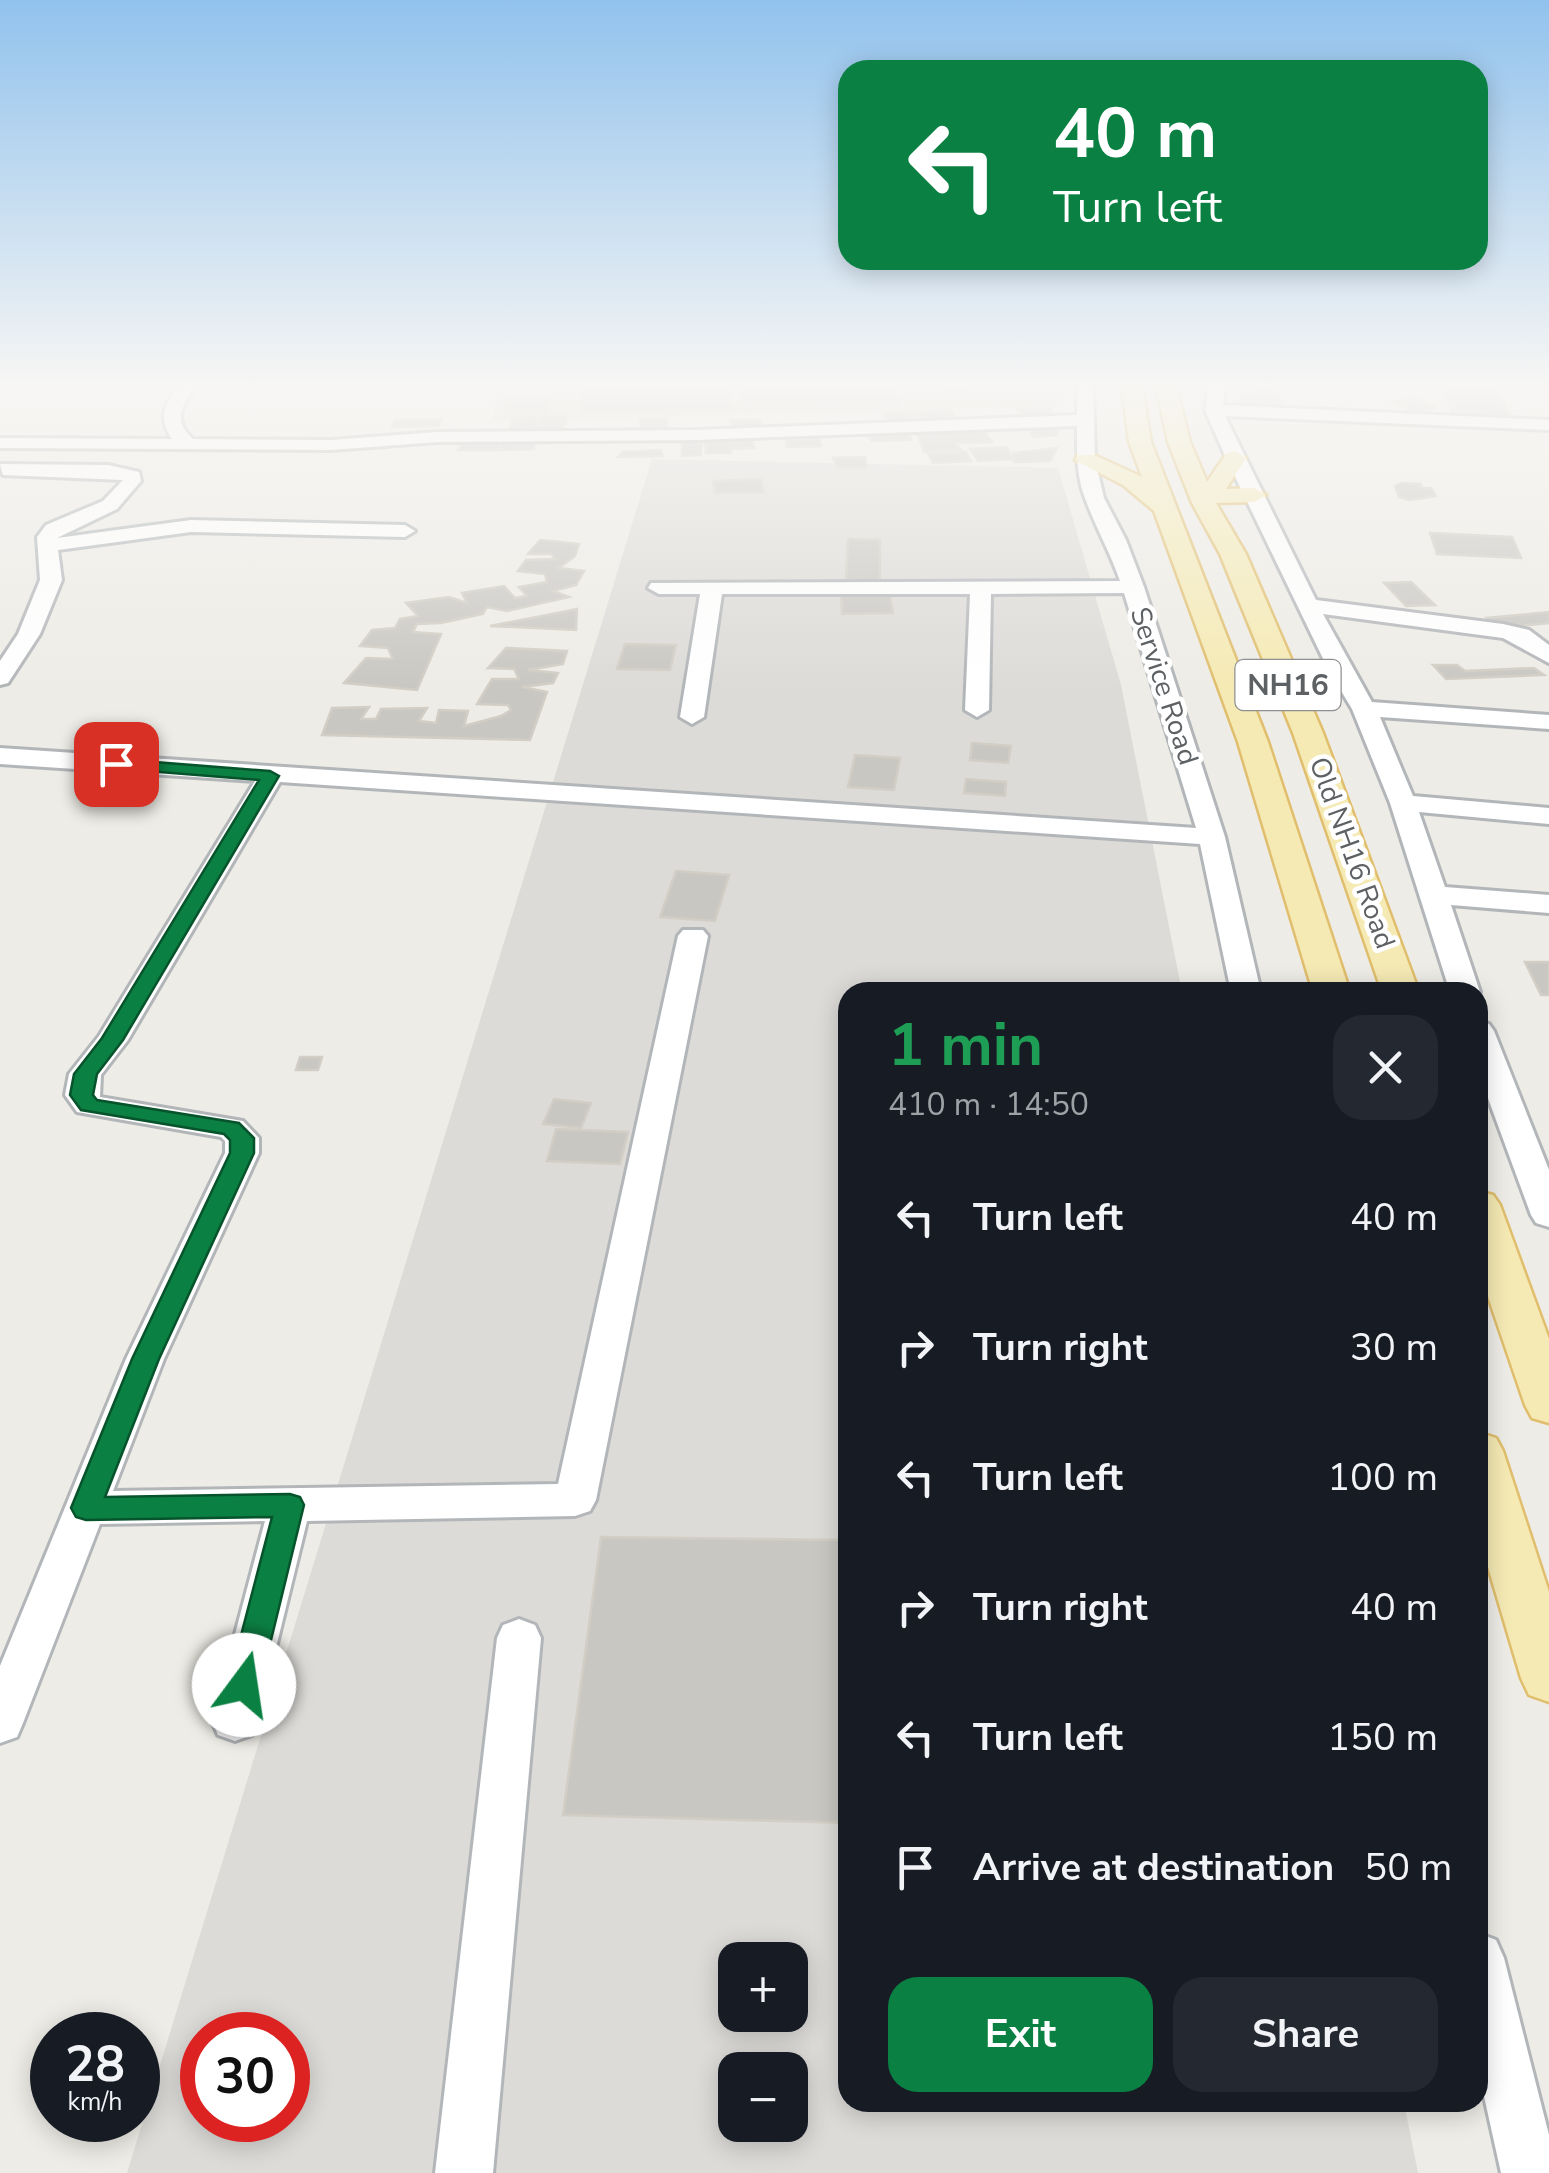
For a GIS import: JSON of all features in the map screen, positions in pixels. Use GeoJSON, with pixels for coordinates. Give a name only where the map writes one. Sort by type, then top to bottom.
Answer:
{"type":"FeatureCollection","features":[{"type":"Feature","properties":{"kind":"main road"},"geometry":{"type":"LineString","coordinates":[[1135,483],[1156,501]]}},
{"type":"Feature","properties":{"kind":"main road","name":"Old NH16 Road"},"geometry":{"type":"LineString","coordinates":[[1151,483],[1253,742],[1329,982]]}},
{"type":"Feature","properties":{"kind":"main road","name":"Old NH16 Road"},"geometry":{"type":"LineString","coordinates":[[1198,483],[1308,733],[1397,982]]}},
{"type":"Feature","properties":{"kind":"main road"},"geometry":{"type":"LineString","coordinates":[[1206,500],[1217,483]]}},
{"type":"Feature","properties":{"kind":"main road"},"geometry":{"type":"LineString","coordinates":[[1206,500],[1254,496]]}},
{"type":"Feature","properties":{"kind":"main road"},"geometry":{"type":"LineString","coordinates":[[1094,498],[1156,501]]}},
{"type":"Feature","properties":{"kind":"main road"},"geometry":{"type":"LineString","coordinates":[[1488,1233],[1549,1405]]}},
{"type":"Feature","properties":{"kind":"main road"},"geometry":{"type":"LineString","coordinates":[[1488,1482],[1549,1678]]}},
{"type":"Feature","properties":{"kind":"street"},"geometry":{"type":"LineString","coordinates":[[0,678],[29,634],[50,580],[46,537],[53,529],[110,505],[130,483]]}},
{"type":"Feature","properties":{"kind":"street","name":"Service Road"},"geometry":{"type":"LineString","coordinates":[[1091,483],[1133,588],[1212,837],[1244,982]]}},
{"type":"Feature","properties":{"kind":"street"},"geometry":{"type":"LineString","coordinates":[[1247,483],[1364,709],[1436,895],[1462,982]]}},
{"type":"Feature","properties":{"kind":"street"},"geometry":{"type":"LineString","coordinates":[[47,546],[191,526],[405,531]]}},
{"type":"Feature","properties":{"kind":"street"},"geometry":{"type":"LineString","coordinates":[[977,710],[981,587]]}},
{"type":"Feature","properties":{"kind":"street"},"geometry":{"type":"LineString","coordinates":[[658,588],[1133,588]]}},
{"type":"Feature","properties":{"kind":"street"},"geometry":{"type":"LineString","coordinates":[[692,717],[712,588]]}},
{"type":"Feature","properties":{"kind":"street"},"geometry":{"type":"LineString","coordinates":[[1308,605],[1503,630],[1522,636],[1549,656]]}},
{"type":"Feature","properties":{"kind":"street"},"geometry":{"type":"LineString","coordinates":[[1364,709],[1549,722]]}},
{"type":"Feature","properties":{"kind":"street"},"geometry":{"type":"LineString","coordinates":[[0,756],[1212,837]]}},
{"type":"Feature","properties":{"kind":"street"},"geometry":{"type":"LineString","coordinates":[[0,1723],[146,1359],[242,1153],[242,1138],[231,1128],[90,1106],[81,1095],[86,1074],[112,1040],[270,776]]}},
{"type":"Feature","properties":{"kind":"street"},"geometry":{"type":"LineString","coordinates":[[1402,803],[1549,816]]}},
{"type":"Feature","properties":{"kind":"street"},"geometry":{"type":"LineString","coordinates":[[1436,895],[1549,904]]}},
{"type":"Feature","properties":{"kind":"street"},"geometry":{"type":"LineString","coordinates":[[86,1508],[575,1500],[693,936]]}},
{"type":"Feature","properties":{"kind":"street"},"geometry":{"type":"LineString","coordinates":[[1488,1057],[1549,1214]]}},
{"type":"Feature","properties":{"kind":"street"},"geometry":{"type":"LineString","coordinates":[[235,1721],[290,1505]]}},
{"type":"Feature","properties":{"kind":"street"},"geometry":{"type":"LineString","coordinates":[[464,2173],[520,1638]]}},
{"type":"Feature","properties":{"kind":"street"},"geometry":{"type":"LineString","coordinates":[[1488,1999],[1530,2173]]}},
{"type":"Feature","properties":{"kind":"shaded area"},"geometry":{"type":"Polygon","coordinates":[[[645,483],[1062,483],[1121,685],[1180,982],[838,982],[838,2112],[1406,2112],[1418,2173],[127,2173],[136,2142],[160,2142],[160,2065],[645,483]]]}},
{"type":"Feature","properties":{"kind":"building"},"geometry":{"type":"Polygon","coordinates":[[[713,483],[762,483],[763,492],[715,493],[713,483]]]}},
{"type":"Feature","properties":{"kind":"building"},"geometry":{"type":"Polygon","coordinates":[[[1421,484],[1421,488],[1431,488],[1436,496],[1409,500],[1399,497],[1395,486],[1421,484]]]}},
{"type":"Feature","properties":{"kind":"building"},"geometry":{"type":"Polygon","coordinates":[[[1430,533],[1512,537],[1521,558],[1437,554],[1430,533]]]}},
{"type":"Feature","properties":{"kind":"building"},"geometry":{"type":"Polygon","coordinates":[[[848,539],[880,540],[880,584],[846,583],[848,539]]]}},
{"type":"Feature","properties":{"kind":"building"},"geometry":{"type":"Polygon","coordinates":[[[540,540],[579,544],[575,556],[559,568],[584,571],[576,585],[553,591],[569,597],[507,611],[487,607],[483,614],[417,624],[413,632],[441,634],[417,690],[344,683],[366,658],[393,659],[388,648],[360,646],[372,630],[395,628],[400,619],[418,616],[406,603],[449,597],[467,603],[462,593],[504,586],[515,598],[527,596],[519,587],[547,582],[545,574],[518,571],[526,560],[556,559],[551,554],[528,554],[540,540]]]}},
{"type":"Feature","properties":{"kind":"building"},"geometry":{"type":"Polygon","coordinates":[[[1411,582],[1435,605],[1406,606],[1384,583],[1411,582]]]}},
{"type":"Feature","properties":{"kind":"building"},"geometry":{"type":"Polygon","coordinates":[[[841,595],[890,595],[893,613],[842,614],[841,595]]]}},
{"type":"Feature","properties":{"kind":"building"},"geometry":{"type":"Polygon","coordinates":[[[577,609],[576,630],[490,626],[577,609]]]}},
{"type":"Feature","properties":{"kind":"building"},"geometry":{"type":"Polygon","coordinates":[[[1549,612],[1549,623],[1501,628],[1487,618],[1549,612]]]}},
{"type":"Feature","properties":{"kind":"building"},"geometry":{"type":"Polygon","coordinates":[[[625,644],[676,645],[670,670],[617,669],[625,644]]]}},
{"type":"Feature","properties":{"kind":"building"},"geometry":{"type":"Polygon","coordinates":[[[506,648],[567,651],[563,664],[528,670],[558,673],[553,683],[522,687],[547,692],[530,740],[322,735],[332,708],[369,707],[361,719],[376,719],[381,709],[427,708],[419,721],[436,723],[439,710],[468,711],[464,726],[501,716],[511,710],[508,705],[477,704],[492,679],[519,679],[514,669],[488,668],[506,648]]]}},
{"type":"Feature","properties":{"kind":"building"},"geometry":{"type":"Polygon","coordinates":[[[1433,665],[1457,665],[1465,671],[1534,668],[1544,675],[1446,679],[1433,665]]]}},
{"type":"Feature","properties":{"kind":"building"},"geometry":{"type":"Polygon","coordinates":[[[972,743],[1011,746],[1008,763],[970,760],[972,743]]]}},
{"type":"Feature","properties":{"kind":"building"},"geometry":{"type":"Polygon","coordinates":[[[855,755],[900,758],[894,790],[848,787],[855,755]]]}},
{"type":"Feature","properties":{"kind":"building"},"geometry":{"type":"Polygon","coordinates":[[[966,779],[1006,782],[1005,796],[964,793],[966,779]]]}},
{"type":"Feature","properties":{"kind":"building"},"geometry":{"type":"Polygon","coordinates":[[[676,871],[729,875],[715,921],[660,917],[676,871]]]}},
{"type":"Feature","properties":{"kind":"building"},"geometry":{"type":"Polygon","coordinates":[[[1525,962],[1549,962],[1549,995],[1541,995],[1525,962]]]}},
{"type":"Feature","properties":{"kind":"building"},"geometry":{"type":"Polygon","coordinates":[[[300,1057],[322,1057],[318,1070],[296,1070],[300,1057]]]}},
{"type":"Feature","properties":{"kind":"building"},"geometry":{"type":"Polygon","coordinates":[[[554,1099],[591,1103],[581,1128],[543,1124],[554,1099]]]}},
{"type":"Feature","properties":{"kind":"building"},"geometry":{"type":"Polygon","coordinates":[[[556,1129],[628,1132],[620,1164],[547,1161],[556,1129]]]}},
{"type":"Feature","properties":{"kind":"building"},"geometry":{"type":"Polygon","coordinates":[[[601,1537],[838,1540],[838,1823],[563,1815],[601,1537]]]}},
{"type":"Feature","properties":{"kind":"route"},"geometry":{"type":"LineString","coordinates":[[116,764],[270,776],[112,1040],[86,1074],[81,1095],[90,1106],[231,1128],[242,1138],[242,1153],[146,1359],[86,1508],[290,1505],[244,1685]]}}]}
